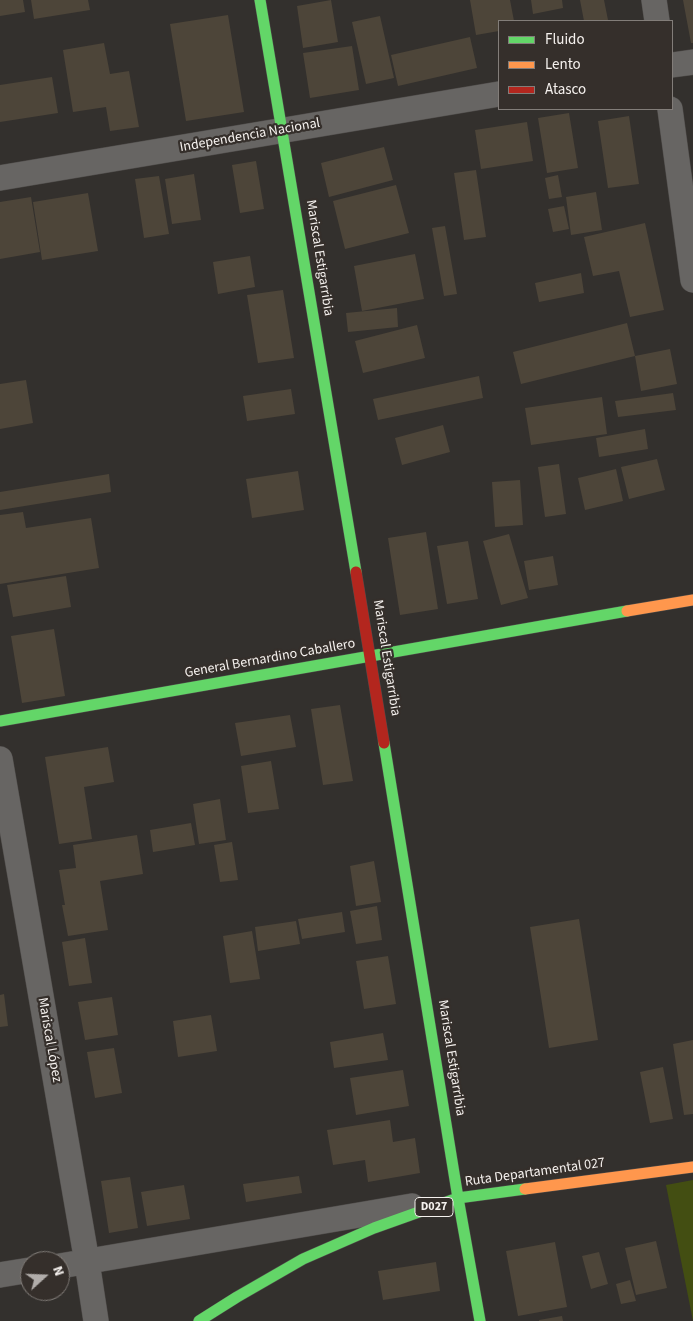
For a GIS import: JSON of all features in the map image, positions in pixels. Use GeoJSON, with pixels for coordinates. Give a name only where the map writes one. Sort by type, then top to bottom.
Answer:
{"type":"FeatureCollection","features":[{"type":"Feature","properties":{"kind":"street","name":"Mariscal Estigarribia"},"geometry":{"type":"LineString","coordinates":[[260,0],[480,1321]]}},
{"type":"Feature","properties":{"kind":"street"},"geometry":{"type":"LineString","coordinates":[[654,0],[657,20]]}},
{"type":"Feature","properties":{"kind":"street"},"geometry":{"type":"LineString","coordinates":[[673,65],[693,62]]}},
{"type":"Feature","properties":{"kind":"street","name":"Independencia Nacional"},"geometry":{"type":"LineString","coordinates":[[0,178],[498,94]]}},
{"type":"Feature","properties":{"kind":"street"},"geometry":{"type":"LineString","coordinates":[[670,110],[693,280]]}},
{"type":"Feature","properties":{"kind":"street","name":"General Bernardino Caballero"},"geometry":{"type":"LineString","coordinates":[[0,722],[693,600]]}},
{"type":"Feature","properties":{"kind":"street","name":"Mariscal López"},"geometry":{"type":"LineString","coordinates":[[0,759],[96,1321]]}},
{"type":"Feature","properties":{"kind":"street","name":"Ruta Departamental 027"},"geometry":{"type":"LineString","coordinates":[[200,1321],[303,1259],[374,1228],[458,1198],[693,1167]]}},
{"type":"Feature","properties":{"kind":"street"},"geometry":{"type":"LineString","coordinates":[[70,1265],[458,1198]]}},
{"type":"Feature","properties":{"kind":"street"},"geometry":{"type":"LineString","coordinates":[[0,1275],[20,1272]]}},
{"type":"Feature","properties":{"kind":"green space"},"geometry":{"type":"Polygon","coordinates":[[[693,1180],[693,1321],[666,1185],[693,1180]]]}},
{"type":"Feature","properties":{"kind":"building"},"geometry":{"type":"Polygon","coordinates":[[[0,0],[23,0],[25,12],[0,16],[0,0]]]}},
{"type":"Feature","properties":{"kind":"building"},"geometry":{"type":"Polygon","coordinates":[[[31,0],[88,0],[90,10],[34,19],[31,0]]]}},
{"type":"Feature","properties":{"kind":"building"},"geometry":{"type":"Polygon","coordinates":[[[331,0],[338,42],[303,48],[297,6],[331,0]]]}},
{"type":"Feature","properties":{"kind":"building"},"geometry":{"type":"Polygon","coordinates":[[[470,0],[510,0],[514,20],[498,20],[498,31],[476,35],[470,0]]]}},
{"type":"Feature","properties":{"kind":"building"},"geometry":{"type":"Polygon","coordinates":[[[531,0],[562,0],[563,8],[533,14],[531,0]]]}},
{"type":"Feature","properties":{"kind":"building"},"geometry":{"type":"Polygon","coordinates":[[[580,0],[604,0],[608,20],[584,20],[580,0]]]}},
{"type":"Feature","properties":{"kind":"building"},"geometry":{"type":"Polygon","coordinates":[[[683,0],[693,0],[693,43],[691,43],[683,0]]]}},
{"type":"Feature","properties":{"kind":"building"},"geometry":{"type":"Polygon","coordinates":[[[228,15],[244,112],[186,121],[170,24],[228,15]]]}},
{"type":"Feature","properties":{"kind":"building"},"geometry":{"type":"Polygon","coordinates":[[[380,16],[394,78],[366,84],[352,22],[380,16]]]}},
{"type":"Feature","properties":{"kind":"building"},"geometry":{"type":"Polygon","coordinates":[[[470,37],[477,68],[398,86],[391,55],[470,37]]]}},
{"type":"Feature","properties":{"kind":"building"},"geometry":{"type":"Polygon","coordinates":[[[104,43],[110,74],[129,71],[139,127],[110,131],[106,107],[73,112],[63,50],[104,43]]]}},
{"type":"Feature","properties":{"kind":"building"},"geometry":{"type":"Polygon","coordinates":[[[352,46],[359,90],[310,98],[303,53],[352,46]]]}},
{"type":"Feature","properties":{"kind":"building"},"geometry":{"type":"Polygon","coordinates":[[[52,77],[58,113],[0,122],[0,85],[52,77]]]}},
{"type":"Feature","properties":{"kind":"building"},"geometry":{"type":"Polygon","coordinates":[[[569,113],[578,168],[547,173],[538,118],[569,113]]]}},
{"type":"Feature","properties":{"kind":"building"},"geometry":{"type":"Polygon","coordinates":[[[629,116],[639,184],[608,188],[598,121],[629,116]]]}},
{"type":"Feature","properties":{"kind":"building"},"geometry":{"type":"Polygon","coordinates":[[[527,122],[533,161],[481,169],[475,130],[527,122]]]}},
{"type":"Feature","properties":{"kind":"building"},"geometry":{"type":"Polygon","coordinates":[[[384,147],[393,180],[329,197],[321,163],[384,147]]]}},
{"type":"Feature","properties":{"kind":"building"},"geometry":{"type":"Polygon","coordinates":[[[256,161],[264,209],[240,213],[232,165],[256,161]]]}},
{"type":"Feature","properties":{"kind":"building"},"geometry":{"type":"Polygon","coordinates":[[[476,170],[486,237],[464,240],[454,173],[476,170]]]}},
{"type":"Feature","properties":{"kind":"building"},"geometry":{"type":"Polygon","coordinates":[[[194,174],[201,220],[172,224],[165,179],[194,174]]]}},
{"type":"Feature","properties":{"kind":"building"},"geometry":{"type":"Polygon","coordinates":[[[558,175],[562,197],[549,199],[545,178],[558,175]]]}},
{"type":"Feature","properties":{"kind":"building"},"geometry":{"type":"Polygon","coordinates":[[[159,176],[169,234],[144,238],[135,179],[159,176]]]}},
{"type":"Feature","properties":{"kind":"building"},"geometry":{"type":"Polygon","coordinates":[[[396,185],[409,233],[345,249],[333,201],[396,185]]]}},
{"type":"Feature","properties":{"kind":"building"},"geometry":{"type":"Polygon","coordinates":[[[596,192],[602,230],[571,235],[566,197],[596,192]]]}},
{"type":"Feature","properties":{"kind":"building"},"geometry":{"type":"Polygon","coordinates":[[[88,193],[98,251],[42,260],[33,202],[88,193]]]}},
{"type":"Feature","properties":{"kind":"building"},"geometry":{"type":"Polygon","coordinates":[[[31,197],[40,252],[0,259],[0,202],[31,197]]]}},
{"type":"Feature","properties":{"kind":"building"},"geometry":{"type":"Polygon","coordinates":[[[564,206],[569,229],[553,232],[548,209],[564,206]]]}},
{"type":"Feature","properties":{"kind":"building"},"geometry":{"type":"Polygon","coordinates":[[[645,223],[664,310],[630,317],[619,271],[593,276],[584,237],[645,223]]]}},
{"type":"Feature","properties":{"kind":"building"},"geometry":{"type":"Polygon","coordinates":[[[445,226],[457,294],[444,296],[432,228],[445,226]]]}},
{"type":"Feature","properties":{"kind":"building"},"geometry":{"type":"Polygon","coordinates":[[[415,254],[424,299],[362,311],[354,266],[415,254]]]}},
{"type":"Feature","properties":{"kind":"building"},"geometry":{"type":"Polygon","coordinates":[[[250,256],[255,287],[218,294],[213,262],[250,256]]]}},
{"type":"Feature","properties":{"kind":"building"},"geometry":{"type":"Polygon","coordinates":[[[581,273],[584,293],[539,302],[535,283],[581,273]]]}},
{"type":"Feature","properties":{"kind":"building"},"geometry":{"type":"Polygon","coordinates":[[[283,290],[294,358],[258,363],[247,295],[283,290]]]}},
{"type":"Feature","properties":{"kind":"building"},"geometry":{"type":"Polygon","coordinates":[[[397,308],[398,327],[348,332],[346,313],[397,308]]]}},
{"type":"Feature","properties":{"kind":"building"},"geometry":{"type":"Polygon","coordinates":[[[627,323],[635,356],[521,384],[513,352],[627,323]]]}},
{"type":"Feature","properties":{"kind":"building"},"geometry":{"type":"Polygon","coordinates":[[[417,325],[425,358],[363,373],[355,341],[417,325]]]}},
{"type":"Feature","properties":{"kind":"building"},"geometry":{"type":"Polygon","coordinates":[[[670,349],[677,384],[641,391],[635,356],[670,349]]]}},
{"type":"Feature","properties":{"kind":"building"},"geometry":{"type":"Polygon","coordinates":[[[479,376],[483,398],[378,420],[373,399],[479,376]]]}},
{"type":"Feature","properties":{"kind":"building"},"geometry":{"type":"Polygon","coordinates":[[[26,380],[33,423],[0,429],[0,384],[26,380]]]}},
{"type":"Feature","properties":{"kind":"building"},"geometry":{"type":"Polygon","coordinates":[[[291,389],[295,414],[247,421],[243,396],[291,389]]]}},
{"type":"Feature","properties":{"kind":"building"},"geometry":{"type":"Polygon","coordinates":[[[673,393],[676,410],[618,417],[615,401],[673,393]]]}},
{"type":"Feature","properties":{"kind":"building"},"geometry":{"type":"Polygon","coordinates":[[[602,397],[607,434],[531,445],[525,408],[602,397]]]}},
{"type":"Feature","properties":{"kind":"building"},"geometry":{"type":"Polygon","coordinates":[[[443,425],[450,452],[402,465],[395,438],[443,425]]]}},
{"type":"Feature","properties":{"kind":"building"},"geometry":{"type":"Polygon","coordinates":[[[645,429],[648,449],[599,457],[596,438],[645,429]]]}},
{"type":"Feature","properties":{"kind":"building"},"geometry":{"type":"Polygon","coordinates":[[[657,459],[665,490],[629,499],[621,467],[657,459]]]}},
{"type":"Feature","properties":{"kind":"building"},"geometry":{"type":"Polygon","coordinates":[[[559,464],[566,514],[545,517],[538,467],[559,464]]]}},
{"type":"Feature","properties":{"kind":"building"},"geometry":{"type":"Polygon","coordinates":[[[616,469],[623,501],[585,510],[578,478],[616,469]]]}},
{"type":"Feature","properties":{"kind":"building"},"geometry":{"type":"Polygon","coordinates":[[[298,471],[304,510],[252,518],[246,479],[298,471]]]}},
{"type":"Feature","properties":{"kind":"building"},"geometry":{"type":"Polygon","coordinates":[[[109,474],[111,492],[0,510],[0,492],[109,474]]]}},
{"type":"Feature","properties":{"kind":"building"},"geometry":{"type":"Polygon","coordinates":[[[520,480],[523,525],[495,527],[492,482],[520,480]]]}},
{"type":"Feature","properties":{"kind":"building"},"geometry":{"type":"Polygon","coordinates":[[[23,512],[26,528],[91,518],[99,568],[0,584],[0,515],[23,512]]]}},
{"type":"Feature","properties":{"kind":"building"},"geometry":{"type":"Polygon","coordinates":[[[426,532],[438,609],[400,615],[388,538],[426,532]]]}},
{"type":"Feature","properties":{"kind":"building"},"geometry":{"type":"Polygon","coordinates":[[[509,534],[528,598],[501,605],[483,541],[509,534]]]}},
{"type":"Feature","properties":{"kind":"building"},"geometry":{"type":"Polygon","coordinates":[[[468,541],[478,599],[447,604],[437,546],[468,541]]]}},
{"type":"Feature","properties":{"kind":"building"},"geometry":{"type":"Polygon","coordinates":[[[553,556],[558,585],[529,590],[524,561],[553,556]]]}},
{"type":"Feature","properties":{"kind":"building"},"geometry":{"type":"Polygon","coordinates":[[[66,576],[71,607],[13,617],[7,585],[66,576]]]}},
{"type":"Feature","properties":{"kind":"building"},"geometry":{"type":"Polygon","coordinates":[[[54,629],[65,696],[22,703],[11,636],[54,629]]]}},
{"type":"Feature","properties":{"kind":"building"},"geometry":{"type":"Polygon","coordinates":[[[340,705],[353,781],[323,785],[311,709],[340,705]]]}},
{"type":"Feature","properties":{"kind":"building"},"geometry":{"type":"Polygon","coordinates":[[[290,715],[296,747],[241,756],[235,723],[290,715]]]}},
{"type":"Feature","properties":{"kind":"building"},"geometry":{"type":"Polygon","coordinates":[[[108,747],[114,782],[84,787],[92,839],[59,844],[45,757],[108,747]]]}},
{"type":"Feature","properties":{"kind":"building"},"geometry":{"type":"Polygon","coordinates":[[[271,761],[279,809],[248,813],[241,766],[271,761]]]}},
{"type":"Feature","properties":{"kind":"building"},"geometry":{"type":"Polygon","coordinates":[[[220,799],[226,840],[199,844],[193,804],[220,799]]]}},
{"type":"Feature","properties":{"kind":"building"},"geometry":{"type":"Polygon","coordinates":[[[191,823],[195,845],[153,852],[150,830],[191,823]]]}},
{"type":"Feature","properties":{"kind":"building"},"geometry":{"type":"Polygon","coordinates":[[[137,835],[143,874],[100,881],[108,930],[68,936],[62,905],[65,905],[59,870],[76,868],[73,845],[137,835]]]}},
{"type":"Feature","properties":{"kind":"building"},"geometry":{"type":"Polygon","coordinates":[[[232,842],[238,880],[220,882],[214,845],[232,842]]]}},
{"type":"Feature","properties":{"kind":"building"},"geometry":{"type":"Polygon","coordinates":[[[374,861],[381,902],[356,906],[350,866],[374,861]]]}},
{"type":"Feature","properties":{"kind":"building"},"geometry":{"type":"Polygon","coordinates":[[[377,906],[382,940],[356,944],[350,911],[377,906]]]}},
{"type":"Feature","properties":{"kind":"building"},"geometry":{"type":"Polygon","coordinates":[[[342,912],[345,932],[302,939],[298,919],[342,912]]]}},
{"type":"Feature","properties":{"kind":"building"},"geometry":{"type":"Polygon","coordinates":[[[579,919],[598,1040],[549,1048],[530,927],[579,919]]]}},
{"type":"Feature","properties":{"kind":"building"},"geometry":{"type":"Polygon","coordinates":[[[296,921],[300,944],[258,951],[255,927],[296,921]]]}},
{"type":"Feature","properties":{"kind":"building"},"geometry":{"type":"Polygon","coordinates":[[[252,931],[260,979],[230,983],[223,936],[252,931]]]}},
{"type":"Feature","properties":{"kind":"building"},"geometry":{"type":"Polygon","coordinates":[[[85,938],[92,983],[69,986],[62,942],[85,938]]]}},
{"type":"Feature","properties":{"kind":"building"},"geometry":{"type":"Polygon","coordinates":[[[388,956],[396,1004],[364,1009],[356,961],[388,956]]]}},
{"type":"Feature","properties":{"kind":"building"},"geometry":{"type":"Polygon","coordinates":[[[4,994],[8,1026],[0,1027],[0,995],[4,994]]]}},
{"type":"Feature","properties":{"kind":"building"},"geometry":{"type":"Polygon","coordinates":[[[112,997],[118,1035],[85,1040],[78,1002],[112,997]]]}},
{"type":"Feature","properties":{"kind":"building"},"geometry":{"type":"Polygon","coordinates":[[[211,1015],[217,1051],[178,1057],[173,1021],[211,1015]]]}},
{"type":"Feature","properties":{"kind":"building"},"geometry":{"type":"Polygon","coordinates":[[[383,1033],[388,1060],[334,1068],[330,1042],[383,1033]]]}},
{"type":"Feature","properties":{"kind":"building"},"geometry":{"type":"Polygon","coordinates":[[[693,1040],[693,1114],[684,1115],[673,1044],[693,1040]]]}},
{"type":"Feature","properties":{"kind":"building"},"geometry":{"type":"Polygon","coordinates":[[[114,1048],[122,1093],[95,1098],[87,1052],[114,1048]]]}},
{"type":"Feature","properties":{"kind":"building"},"geometry":{"type":"Polygon","coordinates":[[[663,1067],[673,1119],[650,1123],[640,1072],[663,1067]]]}},
{"type":"Feature","properties":{"kind":"building"},"geometry":{"type":"Polygon","coordinates":[[[403,1070],[409,1106],[356,1115],[350,1078],[403,1070]]]}},
{"type":"Feature","properties":{"kind":"building"},"geometry":{"type":"Polygon","coordinates":[[[390,1120],[393,1142],[415,1138],[420,1173],[368,1182],[365,1160],[333,1165],[327,1130],[390,1120]]]}},
{"type":"Feature","properties":{"kind":"building"},"geometry":{"type":"Polygon","coordinates":[[[299,1176],[302,1193],[246,1202],[243,1184],[299,1176]]]}},
{"type":"Feature","properties":{"kind":"building"},"geometry":{"type":"Polygon","coordinates":[[[130,1177],[138,1228],[109,1233],[101,1181],[130,1177]]]}},
{"type":"Feature","properties":{"kind":"building"},"geometry":{"type":"Polygon","coordinates":[[[184,1185],[190,1219],[147,1226],[141,1192],[184,1185]]]}},
{"type":"Feature","properties":{"kind":"building"},"geometry":{"type":"Polygon","coordinates":[[[656,1241],[667,1288],[636,1295],[625,1248],[656,1241]]]}},
{"type":"Feature","properties":{"kind":"building"},"geometry":{"type":"Polygon","coordinates":[[[555,1242],[567,1307],[518,1316],[506,1251],[555,1242]]]}},
{"type":"Feature","properties":{"kind":"building"},"geometry":{"type":"Polygon","coordinates":[[[599,1252],[608,1284],[591,1289],[582,1256],[599,1252]]]}},
{"type":"Feature","properties":{"kind":"building"},"geometry":{"type":"Polygon","coordinates":[[[436,1262],[440,1291],[383,1300],[378,1271],[436,1262]]]}},
{"type":"Feature","properties":{"kind":"building"},"geometry":{"type":"Polygon","coordinates":[[[630,1280],[636,1301],[621,1304],[616,1284],[630,1280]]]}},
{"type":"Feature","properties":{"kind":"building"},"geometry":{"type":"Polygon","coordinates":[[[562,1316],[563,1321],[539,1321],[539,1320],[562,1316]]]}},
{"type":"Feature","properties":{"kind":"traffic: fast"},"geometry":{"type":"LineString","coordinates":[[260,0],[356,572]]}},
{"type":"Feature","properties":{"kind":"traffic: fast"},"geometry":{"type":"LineString","coordinates":[[0,721],[627,611]]}},
{"type":"Feature","properties":{"kind":"traffic: fast"},"geometry":{"type":"LineString","coordinates":[[384,743],[458,1198],[480,1321]]}},
{"type":"Feature","properties":{"kind":"traffic: fast"},"geometry":{"type":"LineString","coordinates":[[199,1321],[303,1259],[374,1228],[458,1198],[525,1189]]}},
{"type":"Feature","properties":{"kind":"traffic: slow"},"geometry":{"type":"LineString","coordinates":[[627,611],[693,600]]}},
{"type":"Feature","properties":{"kind":"traffic: slow"},"geometry":{"type":"LineString","coordinates":[[525,1189],[693,1167]]}},
{"type":"Feature","properties":{"kind":"traffic: jam"},"geometry":{"type":"LineString","coordinates":[[356,572],[384,743]]}}]}
